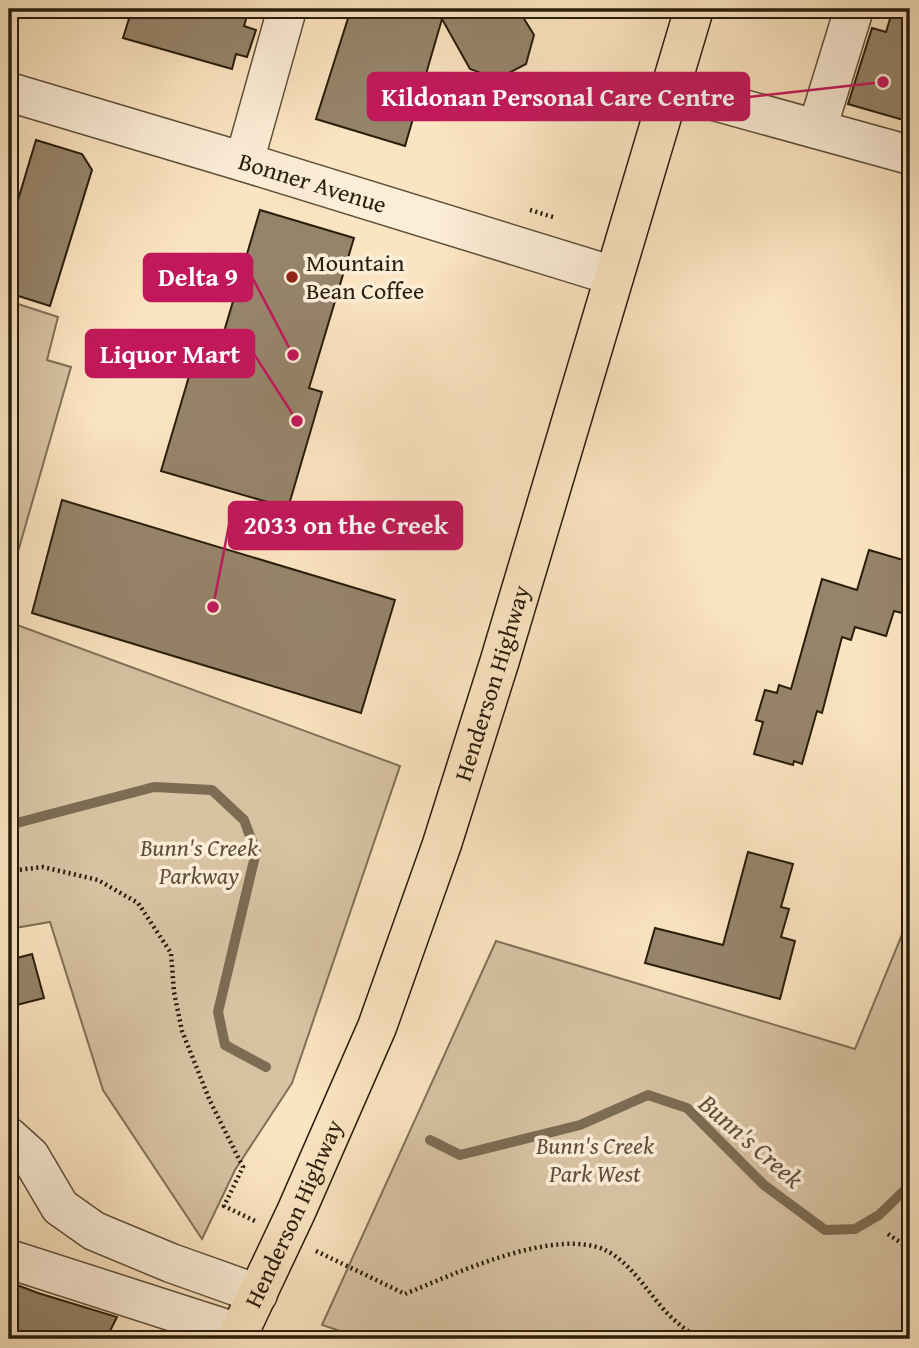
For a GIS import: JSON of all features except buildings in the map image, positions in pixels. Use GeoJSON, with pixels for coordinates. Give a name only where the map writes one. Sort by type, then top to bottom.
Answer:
{"type":"FeatureCollection","features":[{"type":"Feature","properties":{"kind":"main road","name":"Henderson Highway"},"geometry":{"type":"LineString","coordinates":[[237,1336],[377,1027],[437,857],[500,660],[694,9]]}},
{"type":"Feature","properties":{"kind":"street"},"geometry":{"type":"LineString","coordinates":[[244,162],[287,9]]}},
{"type":"Feature","properties":{"kind":"street"},"geometry":{"type":"LineString","coordinates":[[817,129],[853,9]]}},
{"type":"Feature","properties":{"kind":"street"},"geometry":{"type":"LineString","coordinates":[[671,89],[910,155]]}},
{"type":"Feature","properties":{"kind":"street","name":"Bonner Avenue"},"geometry":{"type":"LineString","coordinates":[[9,92],[614,276]]}},
{"type":"Feature","properties":{"kind":"street"},"geometry":{"type":"LineString","coordinates":[[9,1137],[30,1156],[60,1207],[94,1231],[171,1263],[258,1294]]}},
{"type":"Feature","properties":{"kind":"street"},"geometry":{"type":"LineString","coordinates":[[9,1259],[237,1336]]}},
{"type":"Feature","properties":{"kind":"path"},"geometry":{"type":"LineString","coordinates":[[888,1234],[906,1247],[910,1258]]}},
{"type":"Feature","properties":{"kind":"green space"},"geometry":{"type":"Polygon","coordinates":[[[9,301],[58,317],[47,360],[71,367],[9,583],[9,301]]]}},
{"type":"Feature","properties":{"kind":"green space","name":"Bunn's Creek Parkway"},"geometry":{"type":"Polygon","coordinates":[[[9,622],[400,766],[292,1083],[235,1170],[202,1239],[103,1090],[50,922],[9,929],[9,622]]]}},
{"type":"Feature","properties":{"kind":"green space","name":"Bunn's Creek Park West"},"geometry":{"type":"Polygon","coordinates":[[[908,920],[910,1339],[364,1339],[322,1325],[496,941],[855,1049],[908,920]]]}},
{"type":"Feature","properties":{"kind":"waterway","name":"Bunn's Creek"},"geometry":{"type":"LineString","coordinates":[[9,825],[154,787],[212,790],[244,820],[256,852],[218,1012],[225,1045],[266,1067]]}},
{"type":"Feature","properties":{"kind":"waterway","name":"Bunn's Creek"},"geometry":{"type":"LineString","coordinates":[[430,1140],[460,1155],[580,1125],[648,1095],[687,1108],[764,1185],[825,1230],[855,1229],[879,1215],[910,1185]]}},
{"type":"Feature","properties":{"kind":"place","name":"Kildonan Personal Care Centre"},"geometry":{"type":"Point","coordinates":[883,82]}},
{"type":"Feature","properties":{"kind":"place","name":"Mountain Bean Coffee"},"geometry":{"type":"Point","coordinates":[292,277]}},
{"type":"Feature","properties":{"kind":"place","name":"Delta 9"},"geometry":{"type":"Point","coordinates":[293,355]}},
{"type":"Feature","properties":{"kind":"place","name":"Liquor Mart"},"geometry":{"type":"Point","coordinates":[297,421]}},
{"type":"Feature","properties":{"kind":"place","name":"2033 on the Creek"},"geometry":{"type":"Point","coordinates":[213,607]}}]}
